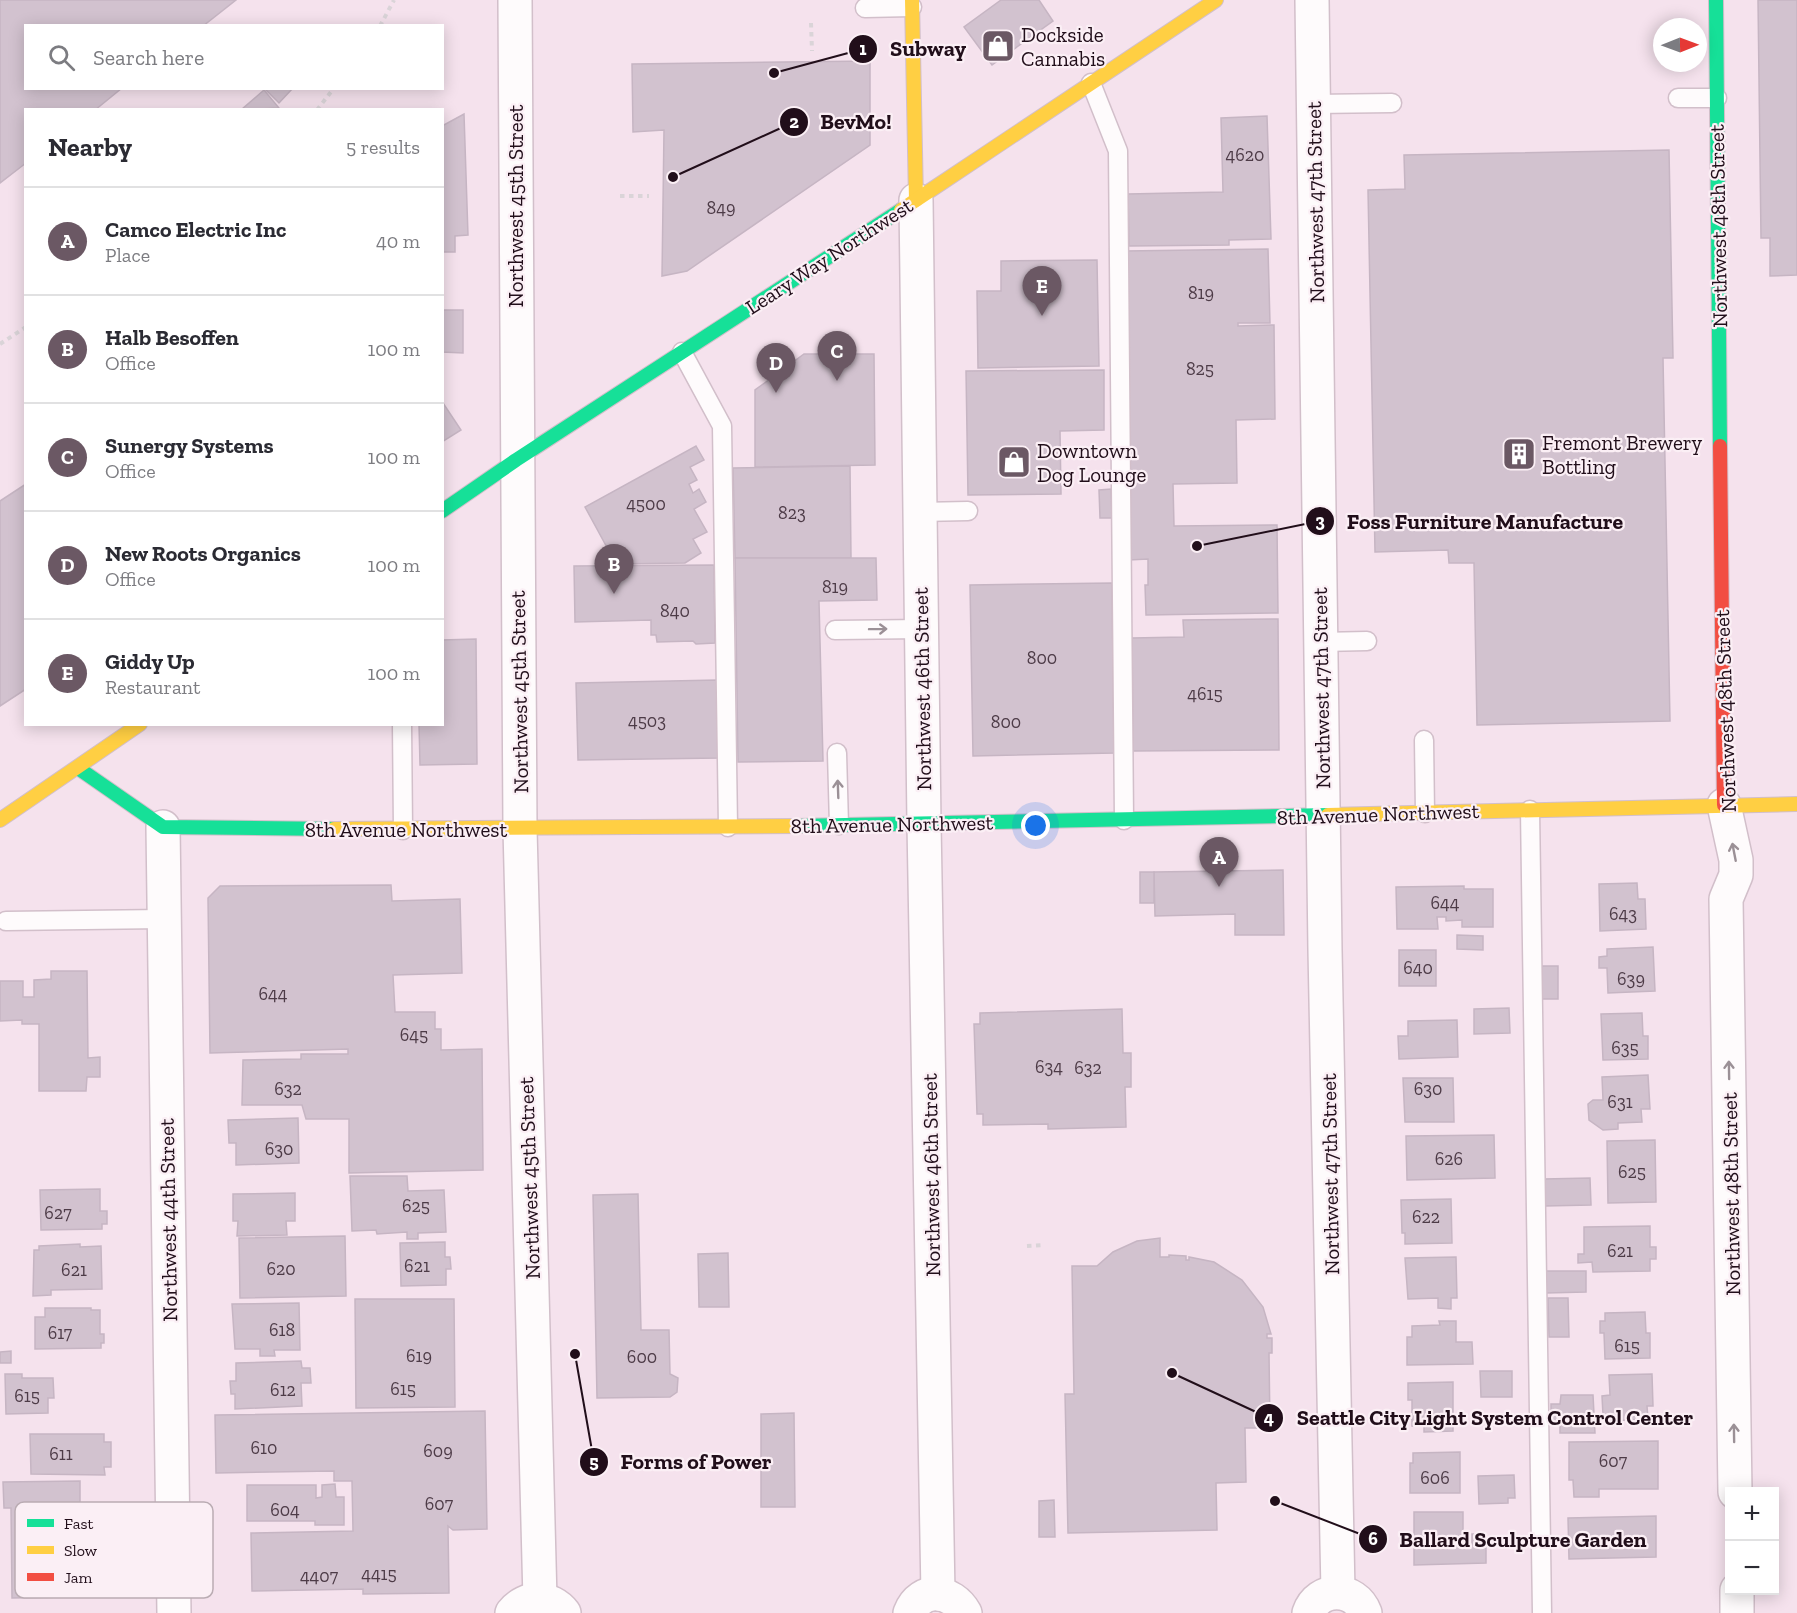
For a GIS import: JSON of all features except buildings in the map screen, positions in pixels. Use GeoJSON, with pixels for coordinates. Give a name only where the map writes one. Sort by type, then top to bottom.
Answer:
{"type":"FeatureCollection","features":[{"type":"Feature","properties":{"kind":"main road","name":"Leary Way Northwest"},"geometry":{"type":"LineString","coordinates":[[444,510],[1216,0]]}},
{"type":"Feature","properties":{"kind":"main road","name":"Northwest 48th Street"},"geometry":{"type":"LineString","coordinates":[[1716,0],[1724,805]]}},
{"type":"Feature","properties":{"kind":"main road","name":"Northwest 46th Street"},"geometry":{"type":"LineString","coordinates":[[912,4],[916,200]]}},
{"type":"Feature","properties":{"kind":"main road"},"geometry":{"type":"LineString","coordinates":[[0,820],[137,726]]}},
{"type":"Feature","properties":{"kind":"main road"},"geometry":{"type":"LineString","coordinates":[[78,768],[163,827]]}},
{"type":"Feature","properties":{"kind":"main road","name":"8th Avenue Northwest"},"geometry":{"type":"LineString","coordinates":[[163,827],[404,830],[728,827],[1323,816],[1797,804]]}},
{"type":"Feature","properties":{"kind":"street","name":"Northwest 45th Street"},"geometry":{"type":"LineString","coordinates":[[514,0],[520,829],[539,1609]]}},
{"type":"Feature","properties":{"kind":"street","name":"Northwest 47th Street"},"geometry":{"type":"LineString","coordinates":[[1312,0],[1323,816],[1338,1592]]}},
{"type":"Feature","properties":{"kind":"street","name":"Northwest 46th Street"},"geometry":{"type":"LineString","coordinates":[[916,200],[924,824],[938,1594]]}},
{"type":"Feature","properties":{"kind":"street","name":"Northwest 48th Street"},"geometry":{"type":"LineString","coordinates":[[1724,805],[1736,861],[1736,874],[1726,899],[1735,1487]]}},
{"type":"Feature","properties":{"kind":"street","name":"Northwest 44th Street"},"geometry":{"type":"LineString","coordinates":[[163,827],[172,1502]]}},
{"type":"Feature","properties":{"kind":"street"},"geometry":{"type":"LineString","coordinates":[[1309,1613],[1317,1600],[1324,1595],[1338,1592],[1352,1596],[1359,1602],[1365,1613]]}},
{"type":"Feature","properties":{"kind":"street"},"geometry":{"type":"LineString","coordinates":[[910,1613],[918,1600],[926,1595],[938,1594],[952,1598],[965,1613]]}},
{"type":"Feature","properties":{"kind":"street"},"geometry":{"type":"LineString","coordinates":[[1737,1595],[1737,1613]]}},
{"type":"Feature","properties":{"kind":"street","name":"Northwest 44th Street"},"geometry":{"type":"LineString","coordinates":[[174,1598],[174,1613]]}},
{"type":"Feature","properties":{"kind":"lane"},"geometry":{"type":"LineString","coordinates":[[865,8],[912,4]]}},
{"type":"Feature","properties":{"kind":"lane"},"geometry":{"type":"LineString","coordinates":[[1091,83],[1118,151],[1124,820]]}},
{"type":"Feature","properties":{"kind":"lane"},"geometry":{"type":"LineString","coordinates":[[1678,99],[1717,98]]}},
{"type":"Feature","properties":{"kind":"lane"},"geometry":{"type":"LineString","coordinates":[[1314,104],[1392,103]]}},
{"type":"Feature","properties":{"kind":"lane"},"geometry":{"type":"LineString","coordinates":[[682,352],[722,426],[728,827]]}},
{"type":"Feature","properties":{"kind":"lane"},"geometry":{"type":"LineString","coordinates":[[920,512],[968,511]]}},
{"type":"Feature","properties":{"kind":"lane"},"geometry":{"type":"LineString","coordinates":[[835,630],[922,628]]}},
{"type":"Feature","properties":{"kind":"lane"},"geometry":{"type":"LineString","coordinates":[[1321,642],[1367,641]]}},
{"type":"Feature","properties":{"kind":"lane"},"geometry":{"type":"LineString","coordinates":[[402,726],[404,830]]}},
{"type":"Feature","properties":{"kind":"lane"},"geometry":{"type":"LineString","coordinates":[[1424,740],[1425,813]]}},
{"type":"Feature","properties":{"kind":"lane"},"geometry":{"type":"LineString","coordinates":[[837,753],[839,825]]}},
{"type":"Feature","properties":{"kind":"lane"},"geometry":{"type":"LineString","coordinates":[[1530,810],[1542,1613]]}},
{"type":"Feature","properties":{"kind":"lane"},"geometry":{"type":"LineString","coordinates":[[6,921],[163,919]]}},
{"type":"Feature","properties":{"kind":"path"},"geometry":{"type":"LineString","coordinates":[[381,24],[394,0]]}},
{"type":"Feature","properties":{"kind":"path"},"geometry":{"type":"LineString","coordinates":[[811,22],[812,51]]}},
{"type":"Feature","properties":{"kind":"path"},"geometry":{"type":"LineString","coordinates":[[319,108],[332,90]]}},
{"type":"Feature","properties":{"kind":"path"},"geometry":{"type":"LineString","coordinates":[[620,196],[649,196]]}},
{"type":"Feature","properties":{"kind":"path"},"geometry":{"type":"LineString","coordinates":[[0,344],[24,328]]}},
{"type":"Feature","properties":{"kind":"path"},"geometry":{"type":"LineString","coordinates":[[1027,1246],[1042,1245]]}},
{"type":"Feature","properties":{"kind":"traffic: fast"},"geometry":{"type":"LineString","coordinates":[[1716,0],[1720,446]]}},
{"type":"Feature","properties":{"kind":"traffic: fast"},"geometry":{"type":"LineString","coordinates":[[444,510],[516,460],[901,210]]}},
{"type":"Feature","properties":{"kind":"traffic: fast"},"geometry":{"type":"LineString","coordinates":[[78,768],[163,827],[334,829]]}},
{"type":"Feature","properties":{"kind":"traffic: fast"},"geometry":{"type":"LineString","coordinates":[[796,826],[1328,815]]}},
{"type":"Feature","properties":{"kind":"traffic: slow"},"geometry":{"type":"LineString","coordinates":[[912,0],[916,200]]}},
{"type":"Feature","properties":{"kind":"traffic: slow"},"geometry":{"type":"LineString","coordinates":[[901,210],[1216,0]]}},
{"type":"Feature","properties":{"kind":"traffic: slow"},"geometry":{"type":"LineString","coordinates":[[0,820],[137,726]]}},
{"type":"Feature","properties":{"kind":"traffic: slow"},"geometry":{"type":"LineString","coordinates":[[1328,815],[1797,804]]}},
{"type":"Feature","properties":{"kind":"traffic: slow"},"geometry":{"type":"LineString","coordinates":[[334,829],[796,826]]}},
{"type":"Feature","properties":{"kind":"traffic: jam"},"geometry":{"type":"LineString","coordinates":[[1720,446],[1724,805]]}},
{"type":"Feature","properties":{"kind":"place","name":"Dockside Cannabis"},"geometry":{"type":"Point","coordinates":[998,46]}},
{"type":"Feature","properties":{"kind":"place","name":"Subway"},"geometry":{"type":"Point","coordinates":[774,73]}},
{"type":"Feature","properties":{"kind":"place","name":"BevMo!"},"geometry":{"type":"Point","coordinates":[673,177]}},
{"type":"Feature","properties":{"kind":"place","name":"Giddy Up"},"geometry":{"type":"Point","coordinates":[1042,316]}},
{"type":"Feature","properties":{"kind":"place","name":"Sunergy Systems"},"geometry":{"type":"Point","coordinates":[837,381]}},
{"type":"Feature","properties":{"kind":"place","name":"New Roots Organics"},"geometry":{"type":"Point","coordinates":[776,393]}},
{"type":"Feature","properties":{"kind":"place","name":"Fremont Brewery Bottling"},"geometry":{"type":"Point","coordinates":[1519,454]}},
{"type":"Feature","properties":{"kind":"place","name":"Downtown Dog Lounge"},"geometry":{"type":"Point","coordinates":[1014,462]}},
{"type":"Feature","properties":{"kind":"place","name":"Foss Furniture Manufacture"},"geometry":{"type":"Point","coordinates":[1197,546]}},
{"type":"Feature","properties":{"kind":"place","name":"Halb Besoffen"},"geometry":{"type":"Point","coordinates":[614,594]}},
{"type":"Feature","properties":{"kind":"place","name":"Camco Electric Inc"},"geometry":{"type":"Point","coordinates":[1219,887]}},
{"type":"Feature","properties":{"kind":"place","name":"Forms of Power"},"geometry":{"type":"Point","coordinates":[575,1354]}},
{"type":"Feature","properties":{"kind":"place","name":"Seattle City Light System Control Center"},"geometry":{"type":"Point","coordinates":[1172,1373]}},
{"type":"Feature","properties":{"kind":"place","name":"Ballard Sculpture Garden"},"geometry":{"type":"Point","coordinates":[1275,1501]}}]}
